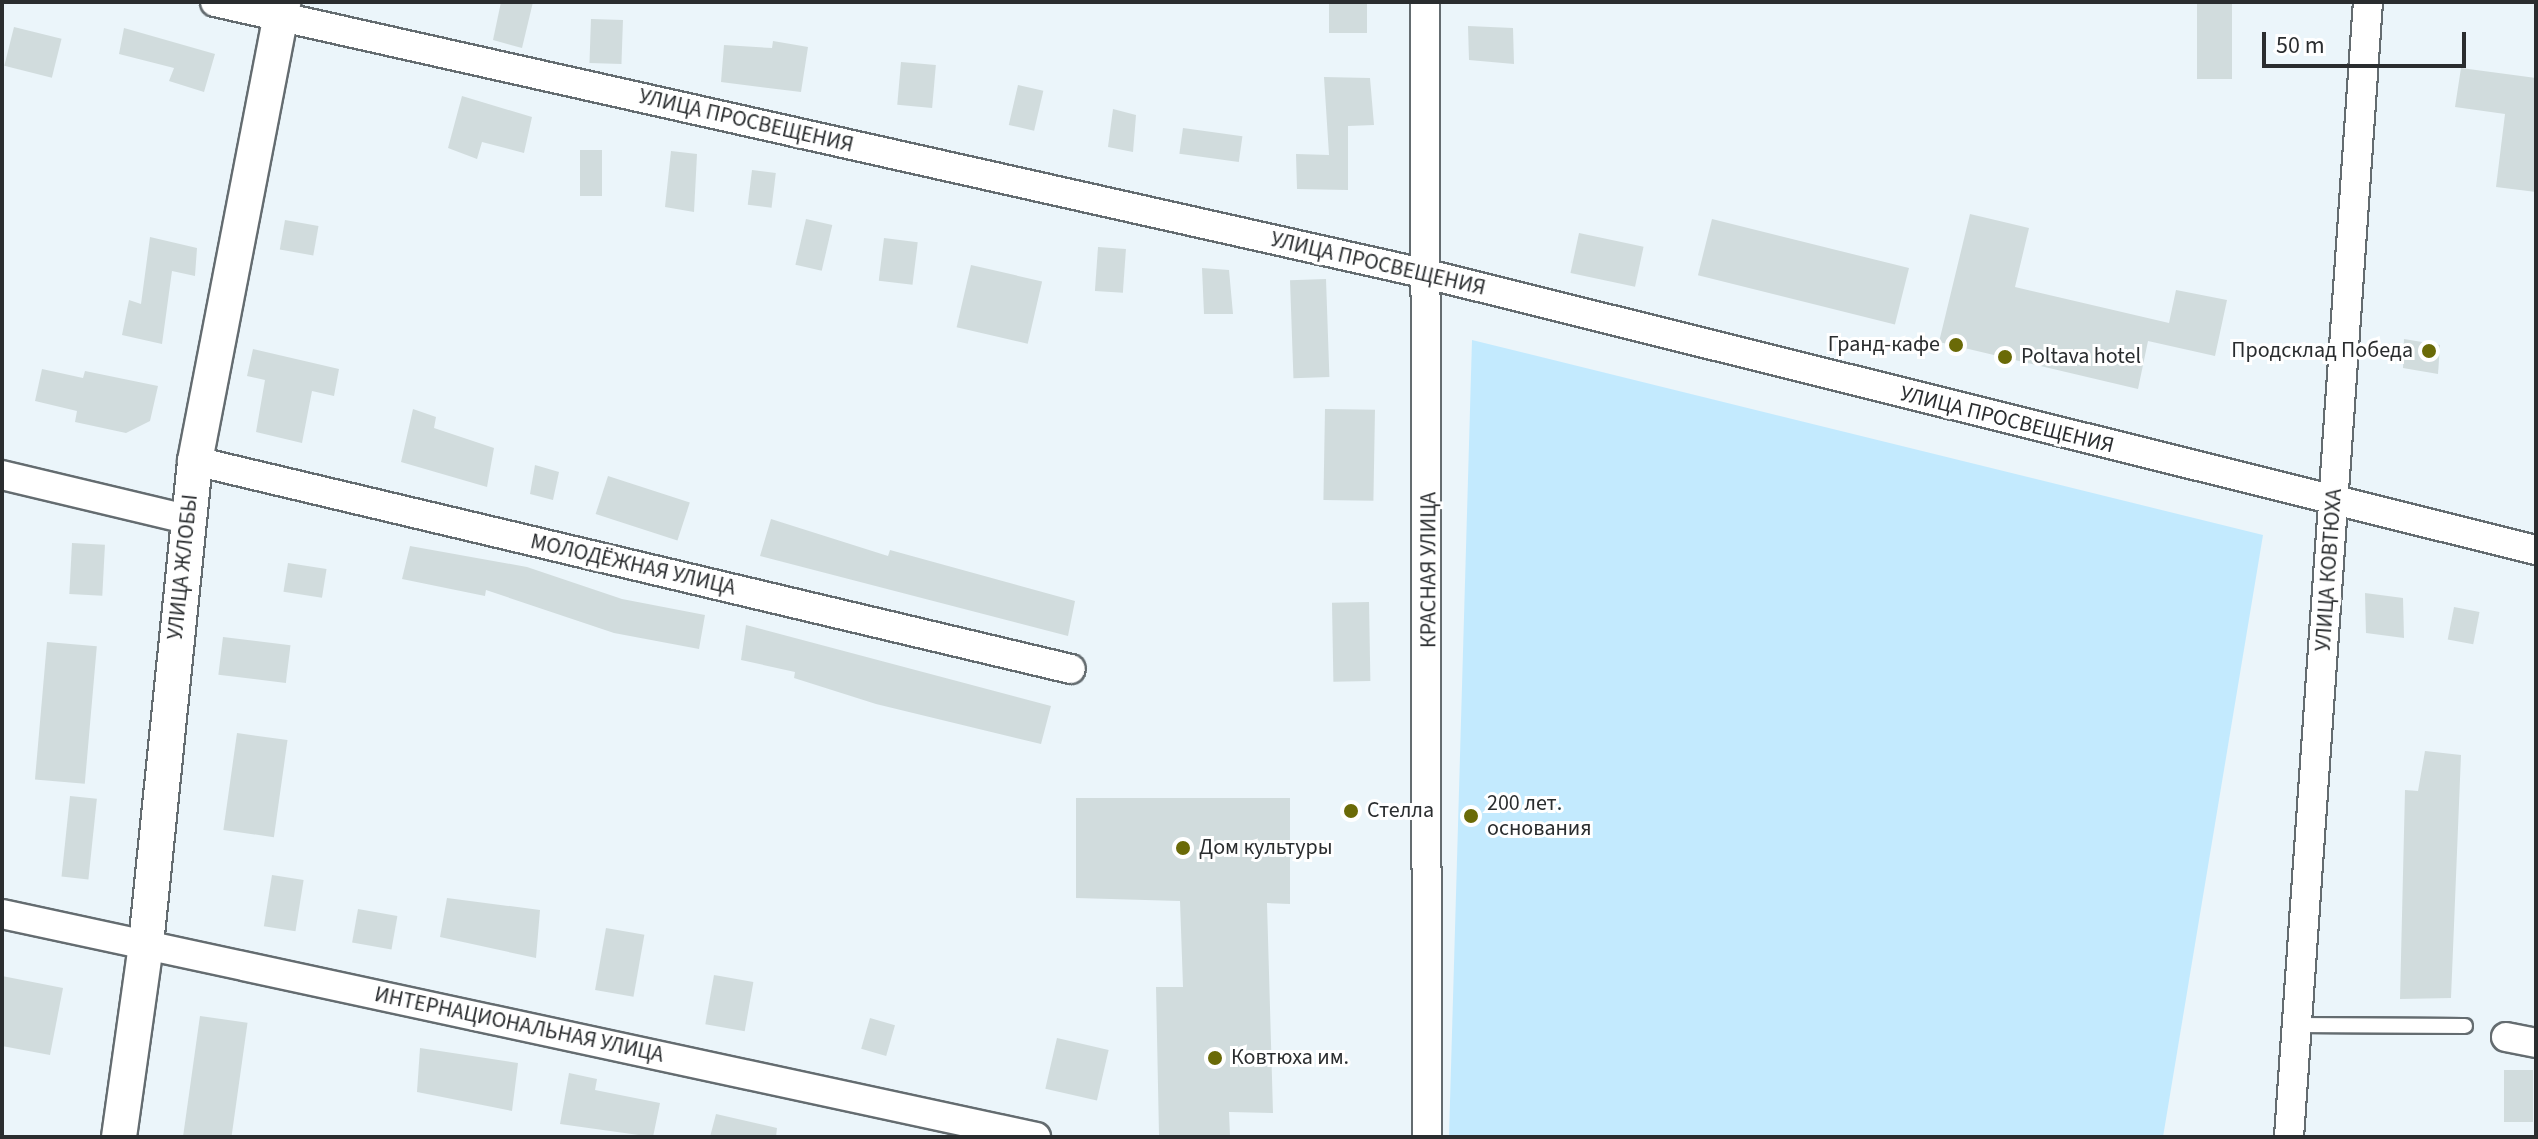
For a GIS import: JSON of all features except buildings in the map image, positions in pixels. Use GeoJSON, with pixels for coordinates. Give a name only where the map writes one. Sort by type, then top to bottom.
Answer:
{"type":"FeatureCollection","features":[{"type":"Feature","properties":{"kind":"street","name":"УЛИЦА ПРОСВЕЩЕНИЯ"},"geometry":{"type":"LineString","coordinates":[[215,2],[282,10],[1427,274],[2333,504],[2536,550]]}},
{"type":"Feature","properties":{"kind":"street","name":"КРАСНАЯ УЛИЦА"},"geometry":{"type":"LineString","coordinates":[[1425,2],[1427,1137]]}},
{"type":"Feature","properties":{"kind":"street","name":"УЛИЦА КОВТЮХА"},"geometry":{"type":"LineString","coordinates":[[2289,1137],[2368,2]]}},
{"type":"Feature","properties":{"kind":"street","name":"УЛИЦА ЖЛОБЫ"},"geometry":{"type":"LineString","coordinates":[[119,1137],[146,944],[195,461],[282,10]]}},
{"type":"Feature","properties":{"kind":"street","name":"МОЛОДЁЖНАЯ УЛИЦА"},"geometry":{"type":"LineString","coordinates":[[195,461],[1071,669]]}},
{"type":"Feature","properties":{"kind":"street"},"geometry":{"type":"LineString","coordinates":[[2,475],[187,519]]}},
{"type":"Feature","properties":{"kind":"street","name":"ИНТЕРНАЦИОНАЛЬНАЯ УЛИЦА"},"geometry":{"type":"LineString","coordinates":[[2,914],[1036,1137]]}},
{"type":"Feature","properties":{"kind":"street"},"geometry":{"type":"LineString","coordinates":[[2506,1037],[2536,1043]]}},
{"type":"Feature","properties":{"kind":"lane"},"geometry":{"type":"LineString","coordinates":[[2295,1025],[2465,1026]]}},
{"type":"Feature","properties":{"kind":"shaded area"},"geometry":{"type":"Polygon","coordinates":[[[1472,340],[2263,535],[2163,1137],[1449,1137],[1472,340]]]}},
{"type":"Feature","properties":{"kind":"place","name":"Гранд-кафе"},"geometry":{"type":"Point","coordinates":[1956,345]}},
{"type":"Feature","properties":{"kind":"place","name":"Продсклад Победа"},"geometry":{"type":"Point","coordinates":[2429,351]}},
{"type":"Feature","properties":{"kind":"place","name":"Poltava hotel"},"geometry":{"type":"Point","coordinates":[2005,357]}},
{"type":"Feature","properties":{"kind":"place","name":"Стелла"},"geometry":{"type":"Point","coordinates":[1351,811]}},
{"type":"Feature","properties":{"kind":"place","name":"200 лет. основания"},"geometry":{"type":"Point","coordinates":[1471,816]}},
{"type":"Feature","properties":{"kind":"place","name":"Дом культуры"},"geometry":{"type":"Point","coordinates":[1183,848]}},
{"type":"Feature","properties":{"kind":"place","name":"Ковтюха им."},"geometry":{"type":"Point","coordinates":[1215,1058]}}]}
